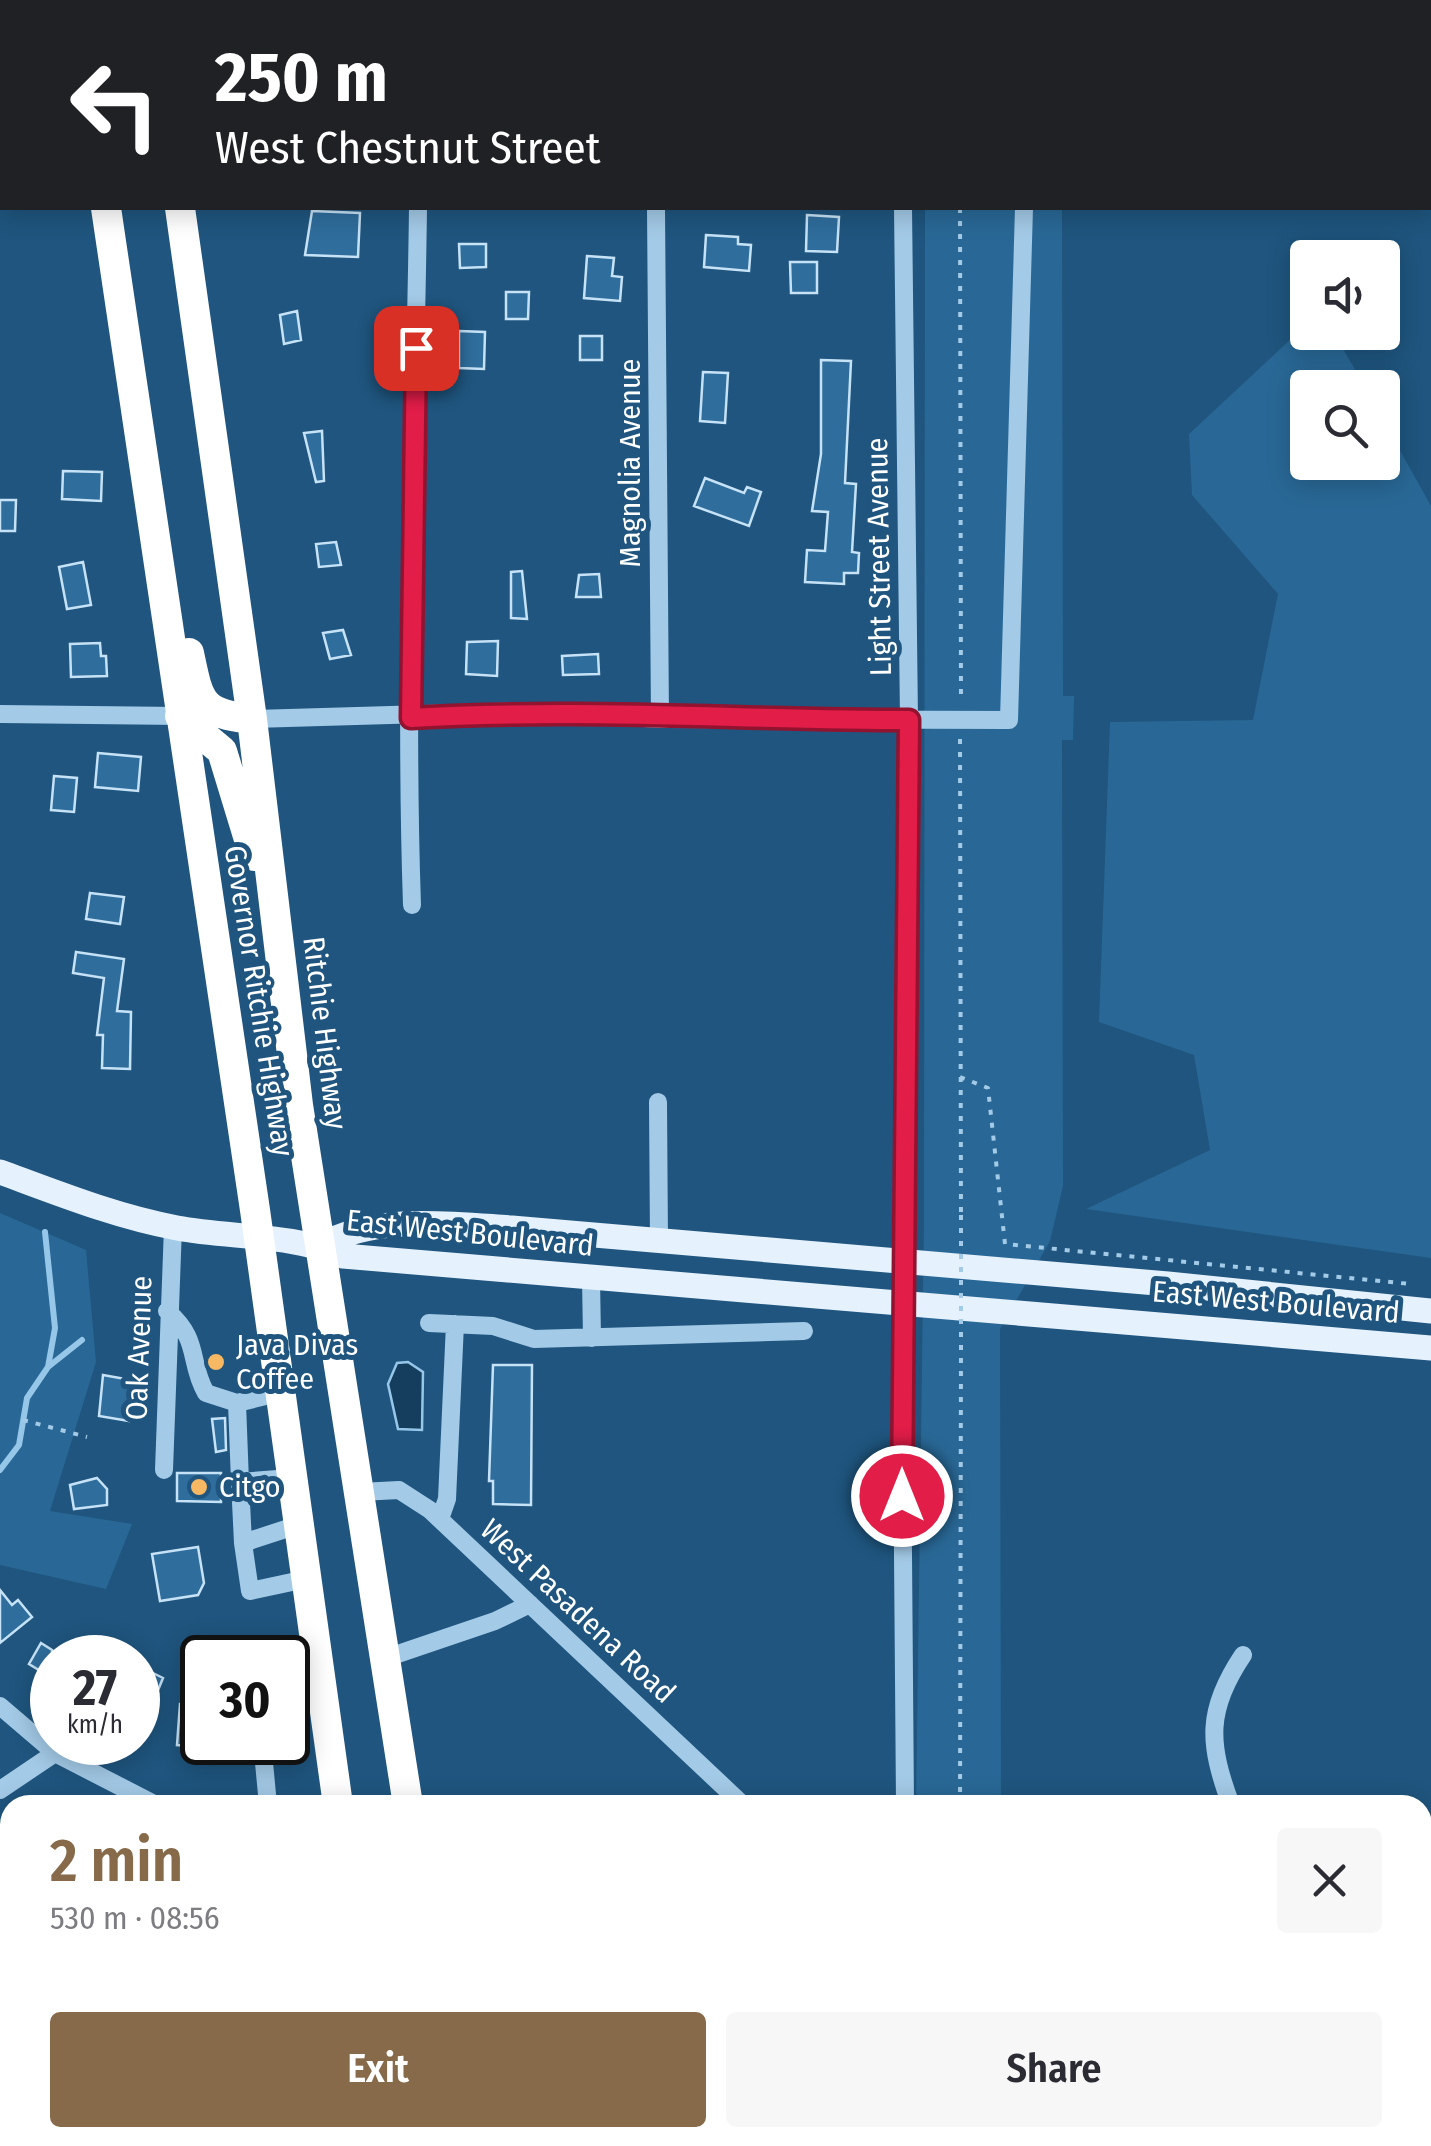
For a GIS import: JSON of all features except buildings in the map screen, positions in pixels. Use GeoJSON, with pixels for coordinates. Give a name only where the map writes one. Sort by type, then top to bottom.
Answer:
{"type":"FeatureCollection","features":[{"type":"Feature","properties":{"kind":"highway","name":"Governor Ritchie Highway"},"geometry":{"type":"LineString","coordinates":[[106,210],[337,1795]]}},
{"type":"Feature","properties":{"kind":"highway","name":"Ritchie Highway"},"geometry":{"type":"LineString","coordinates":[[180,210],[252,719],[320,1246],[407,1795]]}},
{"type":"Feature","properties":{"kind":"highway"},"geometry":{"type":"LineString","coordinates":[[148,496],[198,696],[222,716],[252,719]]}},
{"type":"Feature","properties":{"kind":"highway"},"geometry":{"type":"LineString","coordinates":[[180,716],[222,751],[278,936]]}},
{"type":"Feature","properties":{"kind":"main road"},"geometry":{"type":"LineString","coordinates":[[0,1172],[59,1194],[173,1227],[320,1246]]}},
{"type":"Feature","properties":{"kind":"main road","name":"East West Boulevard"},"geometry":{"type":"LineString","coordinates":[[320,1246],[346,1230],[444,1224],[901,1260],[1431,1311]]}},
{"type":"Feature","properties":{"kind":"main road","name":"East West Boulevard"},"geometry":{"type":"LineString","coordinates":[[320,1246],[343,1256],[591,1280],[754,1288],[1431,1348]]}},
{"type":"Feature","properties":{"kind":"street"},"geometry":{"type":"LineString","coordinates":[[412,906],[407,746],[411,718],[418,210]]}},
{"type":"Feature","properties":{"kind":"street","name":"Magnolia Avenue"},"geometry":{"type":"LineString","coordinates":[[656,210],[660,719]]}},
{"type":"Feature","properties":{"kind":"street","name":"Light Street Avenue"},"geometry":{"type":"LineString","coordinates":[[902,210],[909,720],[900,1303],[904,1795]]}},
{"type":"Feature","properties":{"kind":"street"},"geometry":{"type":"LineString","coordinates":[[252,719],[411,718],[524,712],[660,719],[1009,720],[1024,210]]}},
{"type":"Feature","properties":{"kind":"street"},"geometry":{"type":"LineString","coordinates":[[0,714],[180,716]]}},
{"type":"Feature","properties":{"kind":"street"},"geometry":{"type":"LineString","coordinates":[[658,1102],[659,1242]]}},
{"type":"Feature","properties":{"kind":"street","name":"Oak Avenue"},"geometry":{"type":"LineString","coordinates":[[164,1470],[173,1227]]}},
{"type":"Feature","properties":{"kind":"street"},"geometry":{"type":"LineString","coordinates":[[591,1280],[592,1338]]}},
{"type":"Feature","properties":{"kind":"street"},"geometry":{"type":"LineString","coordinates":[[167,1311],[181,1323],[197,1354],[199,1380],[206,1393],[237,1403],[278,1393]]}},
{"type":"Feature","properties":{"kind":"street"},"geometry":{"type":"LineString","coordinates":[[429,1323],[493,1326],[534,1338],[804,1331]]}},
{"type":"Feature","properties":{"kind":"street"},"geometry":{"type":"LineString","coordinates":[[440,1519],[447,1499],[455,1324]]}},
{"type":"Feature","properties":{"kind":"street"},"geometry":{"type":"LineString","coordinates":[[237,1403],[250,1591],[306,1579]]}},
{"type":"Feature","properties":{"kind":"street"},"geometry":{"type":"LineString","coordinates":[[240,1482],[291,1478]]}},
{"type":"Feature","properties":{"kind":"street","name":"West Pasadena Road"},"geometry":{"type":"LineString","coordinates":[[360,1492],[399,1490],[440,1519],[732,1795]]}},
{"type":"Feature","properties":{"kind":"street"},"geometry":{"type":"LineString","coordinates":[[244,1543],[298,1525]]}},
{"type":"Feature","properties":{"kind":"street"},"geometry":{"type":"LineString","coordinates":[[386,1658],[495,1621],[530,1604]]}},
{"type":"Feature","properties":{"kind":"street"},"geometry":{"type":"LineString","coordinates":[[1228,1795],[1216,1748],[1214,1714],[1220,1689],[1243,1655]]}},
{"type":"Feature","properties":{"kind":"street"},"geometry":{"type":"LineString","coordinates":[[0,1706],[30,1732]]}},
{"type":"Feature","properties":{"kind":"street"},"geometry":{"type":"LineString","coordinates":[[0,1790],[36,1765]]}},
{"type":"Feature","properties":{"kind":"street"},"geometry":{"type":"LineString","coordinates":[[78,1765],[136,1795]]}},
{"type":"Feature","properties":{"kind":"street"},"geometry":{"type":"LineString","coordinates":[[264,1765],[267,1795]]}},
{"type":"Feature","properties":{"kind":"path"},"geometry":{"type":"LineString","coordinates":[[960,1077],[988,1088],[1004,1244],[1412,1284]]}},
{"type":"Feature","properties":{"kind":"path"},"geometry":{"type":"LineString","coordinates":[[960,1215],[960,1795]]}},
{"type":"Feature","properties":{"kind":"path"},"geometry":{"type":"LineString","coordinates":[[24,1420],[87,1437]]}},
{"type":"Feature","properties":{"kind":"shaded area"},"geometry":{"type":"Polygon","coordinates":[[[925,210],[1062,210],[1063,696],[1074,696],[1073,740],[1062,740],[1063,1186],[1050,1241],[1000,1329],[1001,1795],[916,1795],[924,1220],[925,210]]]}},
{"type":"Feature","properties":{"kind":"shaded area"},"geometry":{"type":"Polygon","coordinates":[[[1290,340],[1290,350],[1344,350],[1355,370],[1290,370],[1290,480],[1400,480],[1400,450],[1431,506],[1431,1258],[1086,1209],[1210,1150],[1194,1055],[1099,1022],[1110,722],[1253,720],[1278,594],[1192,495],[1189,434],[1290,340]]]}},
{"type":"Feature","properties":{"kind":"shaded area"},"geometry":{"type":"Polygon","coordinates":[[[0,1213],[86,1250],[96,1362],[50,1511],[132,1524],[106,1589],[0,1565],[0,1213]]]}},
{"type":"Feature","properties":{"kind":"shaded area"},"geometry":{"type":"Polygon","coordinates":[[[408,1362],[423,1372],[422,1430],[398,1429],[388,1384],[397,1363],[408,1362]]]}},
{"type":"Feature","properties":{"kind":"waterway"},"geometry":{"type":"LineString","coordinates":[[0,1470],[19,1445],[27,1398],[48,1367],[55,1328],[45,1232]]}},
{"type":"Feature","properties":{"kind":"waterway"},"geometry":{"type":"LineString","coordinates":[[48,1367],[82,1340]]}},
{"type":"Feature","properties":{"kind":"place","name":"Java Divas Coffee"},"geometry":{"type":"Point","coordinates":[216,1362]}},
{"type":"Feature","properties":{"kind":"place","name":"Citgo"},"geometry":{"type":"Point","coordinates":[199,1487]}},
{"type":"Feature","properties":{"kind":"route"},"geometry":{"type":"LineString","coordinates":[[416,348],[411,718],[524,712],[660,719],[909,720],[900,1303],[902,1496]]}}]}
